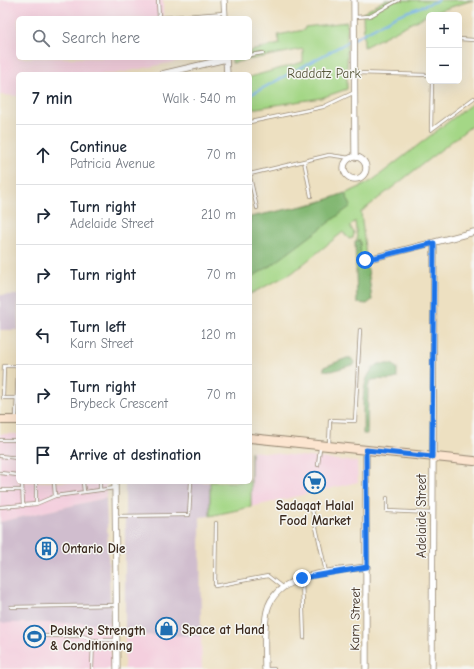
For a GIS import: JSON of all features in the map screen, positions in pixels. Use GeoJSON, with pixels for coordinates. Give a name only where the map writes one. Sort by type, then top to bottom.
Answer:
{"type":"FeatureCollection","features":[{"type":"Feature","properties":{"kind":"street"},"geometry":{"type":"LineString","coordinates":[[224,0],[225,16]]}},
{"type":"Feature","properties":{"kind":"street"},"geometry":{"type":"LineString","coordinates":[[352,157],[355,92],[354,0]]}},
{"type":"Feature","properties":{"kind":"street"},"geometry":{"type":"LineString","coordinates":[[170,72],[219,60]]}},
{"type":"Feature","properties":{"kind":"street"},"geometry":{"type":"LineString","coordinates":[[227,60],[227,72]]}},
{"type":"Feature","properties":{"kind":"street"},"geometry":{"type":"LineString","coordinates":[[365,260],[474,232]]}},
{"type":"Feature","properties":{"kind":"street","name":"Adelaide Street"},"geometry":{"type":"LineString","coordinates":[[432,669],[434,243]]}},
{"type":"Feature","properties":{"kind":"street"},"geometry":{"type":"LineString","coordinates":[[0,420],[16,420]]}},
{"type":"Feature","properties":{"kind":"street"},"geometry":{"type":"LineString","coordinates":[[252,438],[474,461]]}},
{"type":"Feature","properties":{"kind":"street","name":"Karn Street"},"geometry":{"type":"LineString","coordinates":[[366,450],[366,669]]}},
{"type":"Feature","properties":{"kind":"street"},"geometry":{"type":"LineString","coordinates":[[116,485],[118,669]]}},
{"type":"Feature","properties":{"kind":"street"},"geometry":{"type":"LineString","coordinates":[[265,669],[265,622],[267,609],[274,596],[282,587],[302,578],[367,567]]}},
{"type":"Feature","properties":{"kind":"lane"},"geometry":{"type":"LineString","coordinates":[[158,0],[159,16]]}},
{"type":"Feature","properties":{"kind":"lane"},"geometry":{"type":"LineString","coordinates":[[355,17],[370,16],[399,0]]}},
{"type":"Feature","properties":{"kind":"lane"},"geometry":{"type":"LineString","coordinates":[[462,39],[474,40]]}},
{"type":"Feature","properties":{"kind":"lane"},"geometry":{"type":"LineString","coordinates":[[252,55],[264,53]]}},
{"type":"Feature","properties":{"kind":"lane"},"geometry":{"type":"LineString","coordinates":[[355,73],[426,75]]}},
{"type":"Feature","properties":{"kind":"lane"},"geometry":{"type":"LineString","coordinates":[[432,84],[431,130],[474,98]]}},
{"type":"Feature","properties":{"kind":"lane"},"geometry":{"type":"LineString","coordinates":[[252,122],[323,107],[355,92]]}},
{"type":"Feature","properties":{"kind":"lane"},"geometry":{"type":"LineString","coordinates":[[252,175],[329,155],[352,157]]}},
{"type":"Feature","properties":{"kind":"lane"},"geometry":{"type":"LineString","coordinates":[[304,161],[311,196]]}},
{"type":"Feature","properties":{"kind":"lane"},"geometry":{"type":"LineString","coordinates":[[252,185],[257,208]]}},
{"type":"Feature","properties":{"kind":"lane"},"geometry":{"type":"LineString","coordinates":[[318,465],[325,446],[330,420],[355,421],[360,330]]}},
{"type":"Feature","properties":{"kind":"lane"},"geometry":{"type":"LineString","coordinates":[[16,366],[4,366],[3,398],[16,398]]}},
{"type":"Feature","properties":{"kind":"lane"},"geometry":{"type":"LineString","coordinates":[[0,440],[16,440]]}},
{"type":"Feature","properties":{"kind":"lane"},"geometry":{"type":"LineString","coordinates":[[0,456],[16,458]]}},
{"type":"Feature","properties":{"kind":"lane"},"geometry":{"type":"LineString","coordinates":[[0,473],[16,475]]}},
{"type":"Feature","properties":{"kind":"lane"},"geometry":{"type":"LineString","coordinates":[[22,484],[23,506]]}},
{"type":"Feature","properties":{"kind":"lane"},"geometry":{"type":"LineString","coordinates":[[36,484],[36,504]]}},
{"type":"Feature","properties":{"kind":"lane"},"geometry":{"type":"LineString","coordinates":[[54,484],[55,496]]}},
{"type":"Feature","properties":{"kind":"lane"},"geometry":{"type":"LineString","coordinates":[[83,484],[84,492]]}},
{"type":"Feature","properties":{"kind":"lane"},"geometry":{"type":"LineString","coordinates":[[100,484],[100,490]]}},
{"type":"Feature","properties":{"kind":"lane"},"geometry":{"type":"LineString","coordinates":[[116,516],[189,515],[190,484]]}},
{"type":"Feature","properties":{"kind":"lane"},"geometry":{"type":"LineString","coordinates":[[0,507],[36,504],[55,496],[100,490],[116,485]]}},
{"type":"Feature","properties":{"kind":"lane"},"geometry":{"type":"LineString","coordinates":[[0,490],[22,490]]}},
{"type":"Feature","properties":{"kind":"lane"},"geometry":{"type":"LineString","coordinates":[[387,498],[387,511],[432,513]]}},
{"type":"Feature","properties":{"kind":"lane"},"geometry":{"type":"LineString","coordinates":[[311,505],[326,573]]}},
{"type":"Feature","properties":{"kind":"lane"},"geometry":{"type":"LineString","coordinates":[[216,523],[215,586],[268,576],[282,587]]}},
{"type":"Feature","properties":{"kind":"lane"},"geometry":{"type":"LineString","coordinates":[[302,578],[304,638]]}},
{"type":"Feature","properties":{"kind":"lane"},"geometry":{"type":"LineString","coordinates":[[10,607],[117,605]]}},
{"type":"Feature","properties":{"kind":"lane"},"geometry":{"type":"LineString","coordinates":[[45,636],[83,636],[93,640],[117,640]]}},
{"type":"Feature","properties":{"kind":"lane"},"geometry":{"type":"LineString","coordinates":[[92,669],[93,640]]}},
{"type":"Feature","properties":{"kind":"lane"},"geometry":{"type":"LineString","coordinates":[[265,669],[274,669]]}},
{"type":"Feature","properties":{"kind":"shaded area"},"geometry":{"type":"Polygon","coordinates":[[[0,0],[163,0],[163,16],[16,16],[16,60],[185,60],[124,72],[16,72],[16,96],[0,95],[0,0]]]}},
{"type":"Feature","properties":{"kind":"shaded area"},"geometry":{"type":"Polygon","coordinates":[[[0,295],[16,295],[16,330],[0,330],[0,295]]]}},
{"type":"Feature","properties":{"kind":"shaded area"},"geometry":{"type":"Polygon","coordinates":[[[0,434],[16,434],[16,484],[106,484],[106,498],[0,522],[0,434]]]}},
{"type":"Feature","properties":{"kind":"shaded area"},"geometry":{"type":"Polygon","coordinates":[[[252,451],[357,462],[358,482],[251,507],[252,451]]]}},
{"type":"Feature","properties":{"kind":"shaded area"},"geometry":{"type":"Polygon","coordinates":[[[125,484],[210,484],[210,516],[200,517],[201,636],[125,635],[125,484]]]}},
{"type":"Feature","properties":{"kind":"shaded area"},"geometry":{"type":"Polygon","coordinates":[[[106,498],[111,623],[0,623],[0,522],[106,498]]]}},
{"type":"Feature","properties":{"kind":"shaded area"},"geometry":{"type":"Polygon","coordinates":[[[0,623],[111,623],[111,669],[0,669],[0,623]]]}},
{"type":"Feature","properties":{"kind":"shaded area"},"geometry":{"type":"Polygon","coordinates":[[[125,635],[201,636],[202,669],[124,669],[125,635]]]}},
{"type":"Feature","properties":{"kind":"green space"},"geometry":{"type":"Polygon","coordinates":[[[385,0],[473,0],[435,12],[426,12],[426,16],[364,47],[363,13],[385,0]]]}},
{"type":"Feature","properties":{"kind":"green space","name":"Raddatz Park"},"geometry":{"type":"Polygon","coordinates":[[[347,22],[347,89],[321,98],[252,109],[252,76],[303,62],[303,49],[252,59],[252,51],[280,44],[278,35],[304,30],[305,27],[347,22]]]}},
{"type":"Feature","properties":{"kind":"green space","name":"Raddatz Park"},"geometry":{"type":"Polygon","coordinates":[[[232,60],[247,60],[232,63],[232,60]]]}},
{"type":"Feature","properties":{"kind":"green space"},"geometry":{"type":"Polygon","coordinates":[[[474,102],[474,124],[361,212],[367,266],[360,264],[355,221],[350,226],[354,233],[353,238],[349,239],[343,232],[292,273],[252,293],[252,218],[313,204],[359,188],[373,180],[474,102]]]}},
{"type":"Feature","properties":{"kind":"green space"},"geometry":{"type":"Polygon","coordinates":[[[345,193],[351,206],[272,265],[252,277],[252,217],[317,203],[345,193]]]}},
{"type":"Feature","properties":{"kind":"green space"},"geometry":{"type":"Polygon","coordinates":[[[360,240],[361,265],[368,269],[372,300],[367,304],[357,303],[355,241],[360,240]]]}},
{"type":"Feature","properties":{"kind":"green space"},"geometry":{"type":"Polygon","coordinates":[[[347,358],[351,358],[355,364],[332,371],[324,370],[324,367],[347,358]]]}},
{"type":"Feature","properties":{"kind":"green space"},"geometry":{"type":"Polygon","coordinates":[[[379,364],[392,364],[397,368],[397,378],[390,380],[377,379],[370,381],[368,388],[367,434],[363,434],[365,385],[372,369],[379,364]]]}},
{"type":"Feature","properties":{"kind":"green space"},"geometry":{"type":"Polygon","coordinates":[[[210,484],[251,484],[251,507],[210,516],[210,484]]]}},
{"type":"Feature","properties":{"kind":"waterway"},"geometry":{"type":"LineString","coordinates":[[252,94],[396,16],[439,0]]}},
{"type":"Feature","properties":{"kind":"place","name":"Sadaqat Halal Food Market"},"geometry":{"type":"Point","coordinates":[315,483]}},
{"type":"Feature","properties":{"kind":"place","name":"Ontario Die"},"geometry":{"type":"Point","coordinates":[46,548]}},
{"type":"Feature","properties":{"kind":"place","name":"Space at Hand"},"geometry":{"type":"Point","coordinates":[167,629]}},
{"type":"Feature","properties":{"kind":"place","name":"Polsky's Strength & Conditioning"},"geometry":{"type":"Point","coordinates":[34,637]}},
{"type":"Feature","properties":{"kind":"route"},"geometry":{"type":"LineString","coordinates":[[302,578],[367,567],[366,450],[432,457],[434,243],[365,260]]}}]}
